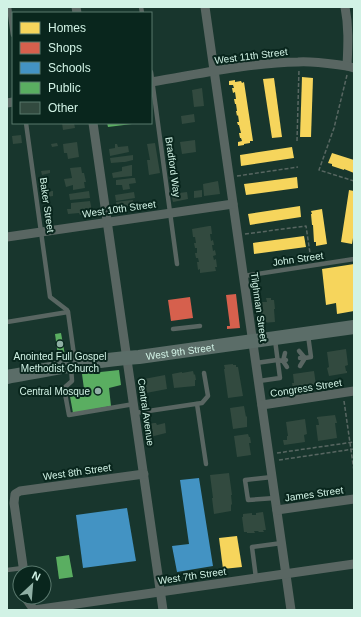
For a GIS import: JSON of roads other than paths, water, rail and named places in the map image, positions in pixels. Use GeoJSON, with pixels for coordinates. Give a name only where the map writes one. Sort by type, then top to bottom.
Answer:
{"type":"FeatureCollection","features":[{"type":"Feature","properties":{"kind":"main road","name":"West 9th Street"},"geometry":{"type":"LineString","coordinates":[[7,377],[73,365],[354,327]]}},
{"type":"Feature","properties":{"kind":"street","name":"Tilghman Street"},"geometry":{"type":"LineString","coordinates":[[205,7],[291,610]]}},
{"type":"Feature","properties":{"kind":"street"},"geometry":{"type":"LineString","coordinates":[[345,7],[348,21],[350,67]]}},
{"type":"Feature","properties":{"kind":"street","name":"West 11th Street"},"geometry":{"type":"LineString","coordinates":[[152,82],[214,71],[300,61],[350,67]]}},
{"type":"Feature","properties":{"kind":"street","name":"Central Avenue"},"geometry":{"type":"LineString","coordinates":[[93,124],[163,610]]}},
{"type":"Feature","properties":{"kind":"street","name":"West 10th Street"},"geometry":{"type":"LineString","coordinates":[[7,237],[233,204]]}},
{"type":"Feature","properties":{"kind":"street","name":"Congress Street"},"geometry":{"type":"LineString","coordinates":[[262,406],[354,391]]}},
{"type":"Feature","properties":{"kind":"street","name":"West 8th Street"},"geometry":{"type":"LineString","coordinates":[[22,565],[14,503],[15,494],[20,491],[144,474]]}},
{"type":"Feature","properties":{"kind":"street","name":"James Street"},"geometry":{"type":"LineString","coordinates":[[277,510],[354,500]]}},
{"type":"Feature","properties":{"kind":"street","name":"West 7th Street"},"geometry":{"type":"LineString","coordinates":[[34,610],[354,564]]}},
{"type":"Feature","properties":{"kind":"lane"},"geometry":{"type":"LineString","coordinates":[[9,7],[12,28]]}},
{"type":"Feature","properties":{"kind":"lane","name":"Bradford Way"},"geometry":{"type":"LineString","coordinates":[[152,82],[177,264]]}},
{"type":"Feature","properties":{"kind":"lane","name":"Baker Street"},"geometry":{"type":"LineString","coordinates":[[26,124],[50,297],[68,312]]}},
{"type":"Feature","properties":{"kind":"lane","name":"John Street"},"geometry":{"type":"LineString","coordinates":[[244,276],[354,259]]}},
{"type":"Feature","properties":{"kind":"lane"},"geometry":{"type":"LineString","coordinates":[[7,322],[68,312],[73,365],[72,381],[64,388],[69,415],[202,403],[208,396],[204,373]]}},
{"type":"Feature","properties":{"kind":"lane"},"geometry":{"type":"LineString","coordinates":[[173,329],[200,326]]}},
{"type":"Feature","properties":{"kind":"lane"},"geometry":{"type":"LineString","coordinates":[[302,358],[311,357],[308,333]]}},
{"type":"Feature","properties":{"kind":"lane"},"geometry":{"type":"LineString","coordinates":[[259,381],[280,378],[275,338]]}},
{"type":"Feature","properties":{"kind":"lane"},"geometry":{"type":"LineString","coordinates":[[299,351],[302,358],[300,366]]}},
{"type":"Feature","properties":{"kind":"lane"},"geometry":{"type":"LineString","coordinates":[[285,353],[287,367]]}},
{"type":"Feature","properties":{"kind":"lane"},"geometry":{"type":"LineString","coordinates":[[256,364],[277,360],[285,361]]}},
{"type":"Feature","properties":{"kind":"lane"},"geometry":{"type":"LineString","coordinates":[[197,404],[206,464]]}},
{"type":"Feature","properties":{"kind":"lane"},"geometry":{"type":"LineString","coordinates":[[272,477],[245,480],[248,500],[275,498]]}},
{"type":"Feature","properties":{"kind":"lane"},"geometry":{"type":"LineString","coordinates":[[256,578],[252,547],[282,542]]}},
{"type":"Feature","properties":{"kind":"place","name":"Anointed Full Gospel Methodist Church"},"geometry":{"type":"Point","coordinates":[60,344]}},
{"type":"Feature","properties":{"kind":"place","name":"Central Mosque"},"geometry":{"type":"Point","coordinates":[98,391]}}]}
